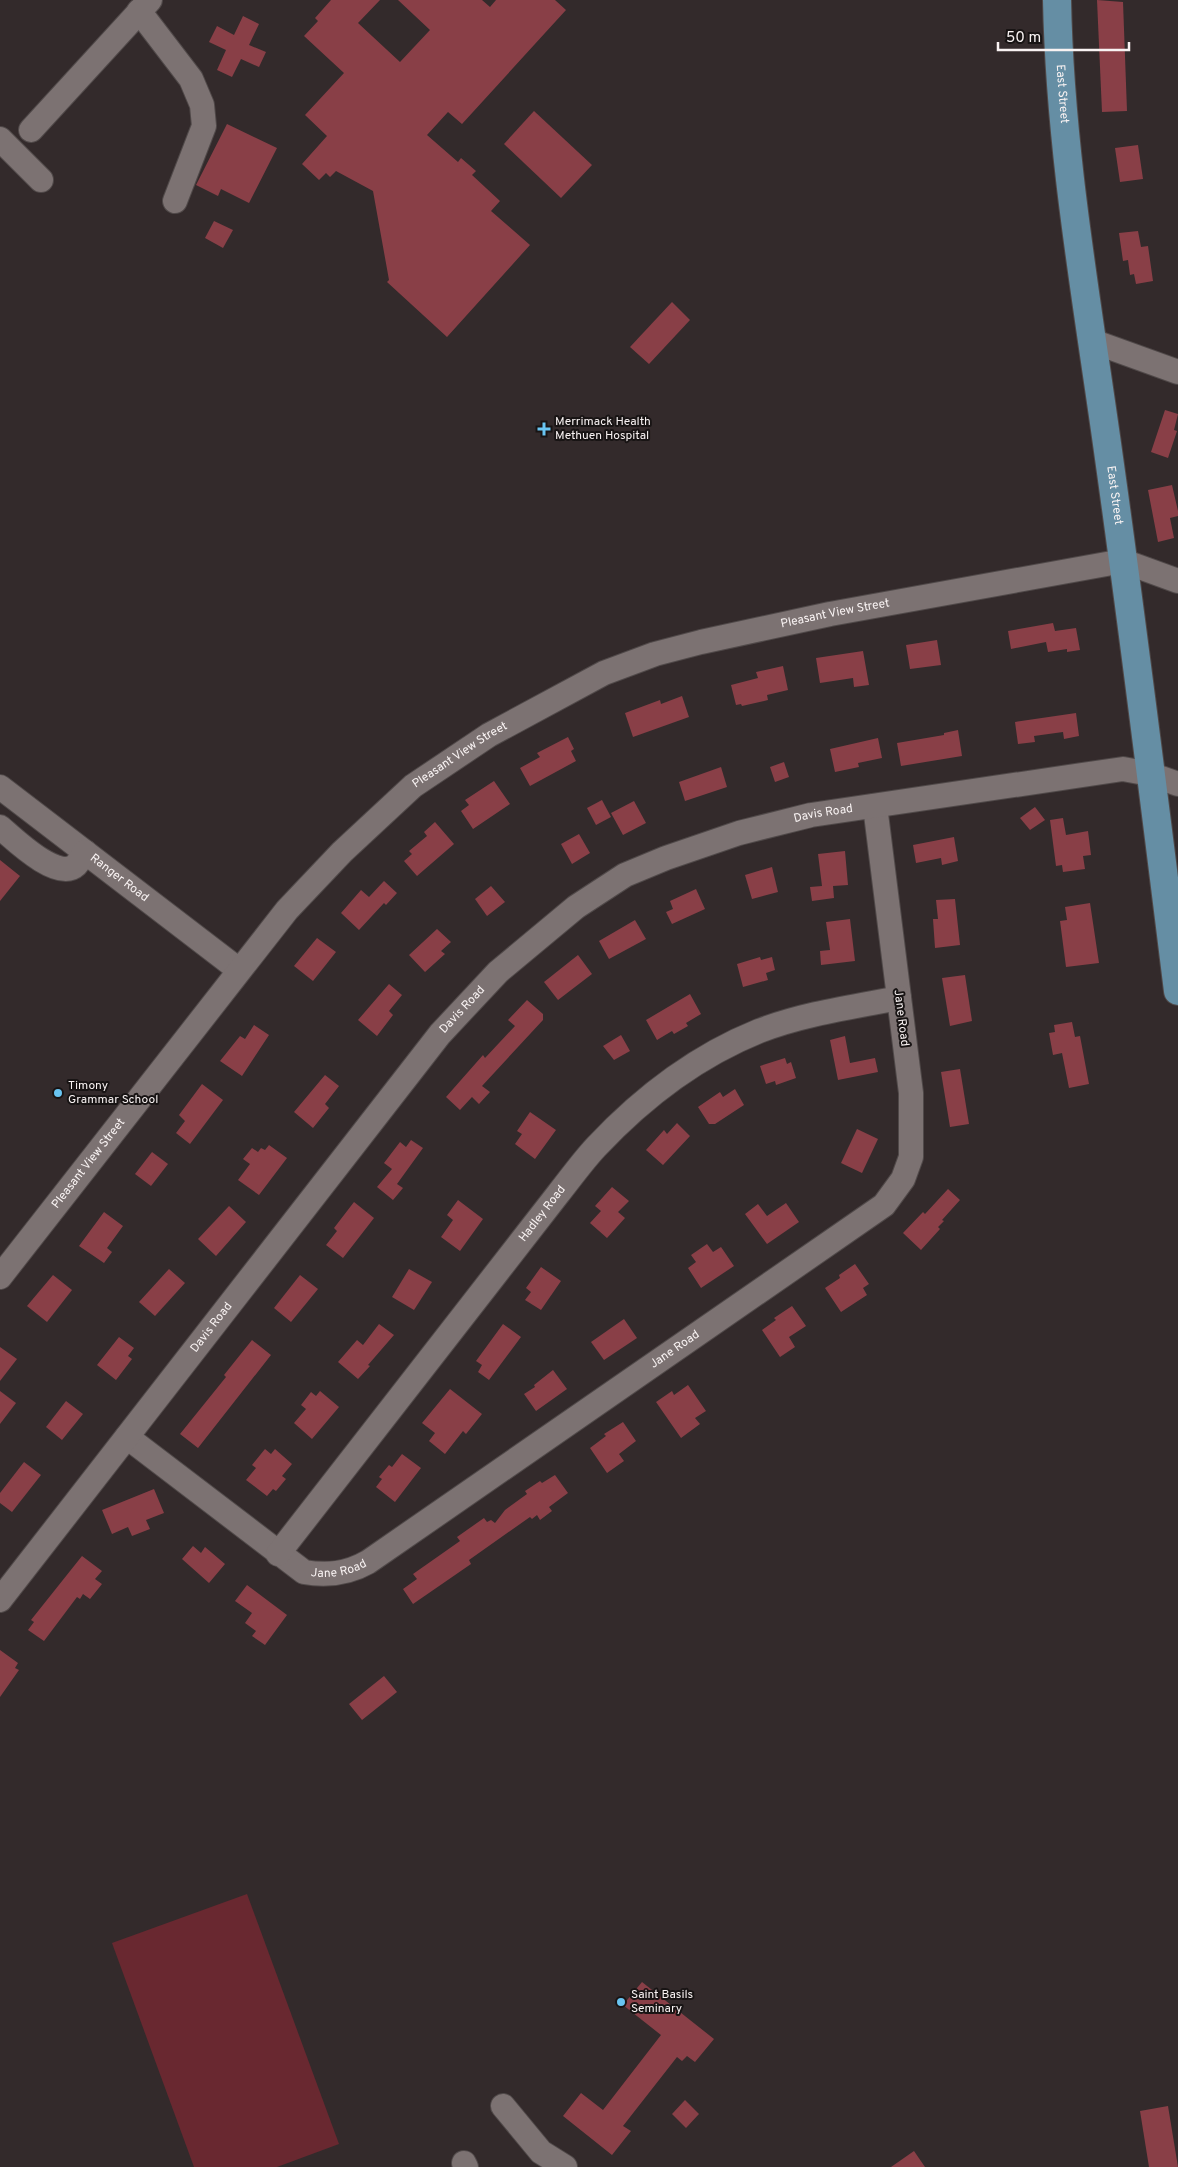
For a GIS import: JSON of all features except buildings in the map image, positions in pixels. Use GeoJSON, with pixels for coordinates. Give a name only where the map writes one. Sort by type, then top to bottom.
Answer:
{"type":"FeatureCollection","features":[{"type":"Feature","properties":{"kind":"main road","name":"East Street"},"geometry":{"type":"LineString","coordinates":[[1057,0],[1062,87],[1072,199],[1123,561],[1178,991]]}},
{"type":"Feature","properties":{"kind":"street"},"geometry":{"type":"LineString","coordinates":[[31,130],[144,6],[191,79],[202,105],[204,126],[175,201]]}},
{"type":"Feature","properties":{"kind":"street"},"geometry":{"type":"LineString","coordinates":[[0,139],[41,180]]}},
{"type":"Feature","properties":{"kind":"street"},"geometry":{"type":"LineString","coordinates":[[1092,340],[1178,372]]}},
{"type":"Feature","properties":{"kind":"street"},"geometry":{"type":"LineString","coordinates":[[1123,561],[1178,581]]}},
{"type":"Feature","properties":{"kind":"street","name":"Pleasant View Street"},"geometry":{"type":"LineString","coordinates":[[0,1277],[239,970],[312,882],[413,786],[489,735],[604,673],[654,654],[783,624],[1123,561]]}},
{"type":"Feature","properties":{"kind":"street","name":"Davis Road"},"geometry":{"type":"LineString","coordinates":[[0,1600],[406,1076],[469,1001],[505,966],[576,907],[625,875],[666,858],[739,834],[811,815],[1123,769],[1150,774],[1178,784]]}},
{"type":"Feature","properties":{"kind":"street","name":"Ranger Road"},"geometry":{"type":"LineString","coordinates":[[0,786],[239,970]]}},
{"type":"Feature","properties":{"kind":"street","name":"Jane Road"},"geometry":{"type":"LineString","coordinates":[[126,1437],[304,1572],[321,1575],[352,1571],[368,1562],[884,1205],[903,1179],[911,1157],[911,1093],[875,806]]}},
{"type":"Feature","properties":{"kind":"street"},"geometry":{"type":"LineString","coordinates":[[0,827],[52,867],[65,869],[75,866],[85,852]]}},
{"type":"Feature","properties":{"kind":"street","name":"Hadley Road"},"geometry":{"type":"LineString","coordinates":[[278,1554],[558,1194],[596,1148],[631,1114],[663,1087],[715,1051],[759,1031],[820,1013],[899,998]]}},
{"type":"Feature","properties":{"kind":"street"},"geometry":{"type":"LineString","coordinates":[[503,2106],[541,2152],[565,2167]]}},
{"type":"Feature","properties":{"kind":"shaded area"},"geometry":{"type":"Polygon","coordinates":[[[247,1894],[339,2144],[277,2167],[194,2167],[112,1943],[247,1894]]]}},
{"type":"Feature","properties":{"kind":"place","name":"Merrimack Health Methuen Hospital"},"geometry":{"type":"Point","coordinates":[544,429]}},
{"type":"Feature","properties":{"kind":"place","name":"Timony Grammar School"},"geometry":{"type":"Point","coordinates":[58,1093]}},
{"type":"Feature","properties":{"kind":"place","name":"Saint Basils Seminary"},"geometry":{"type":"Point","coordinates":[621,2002]}}]}
